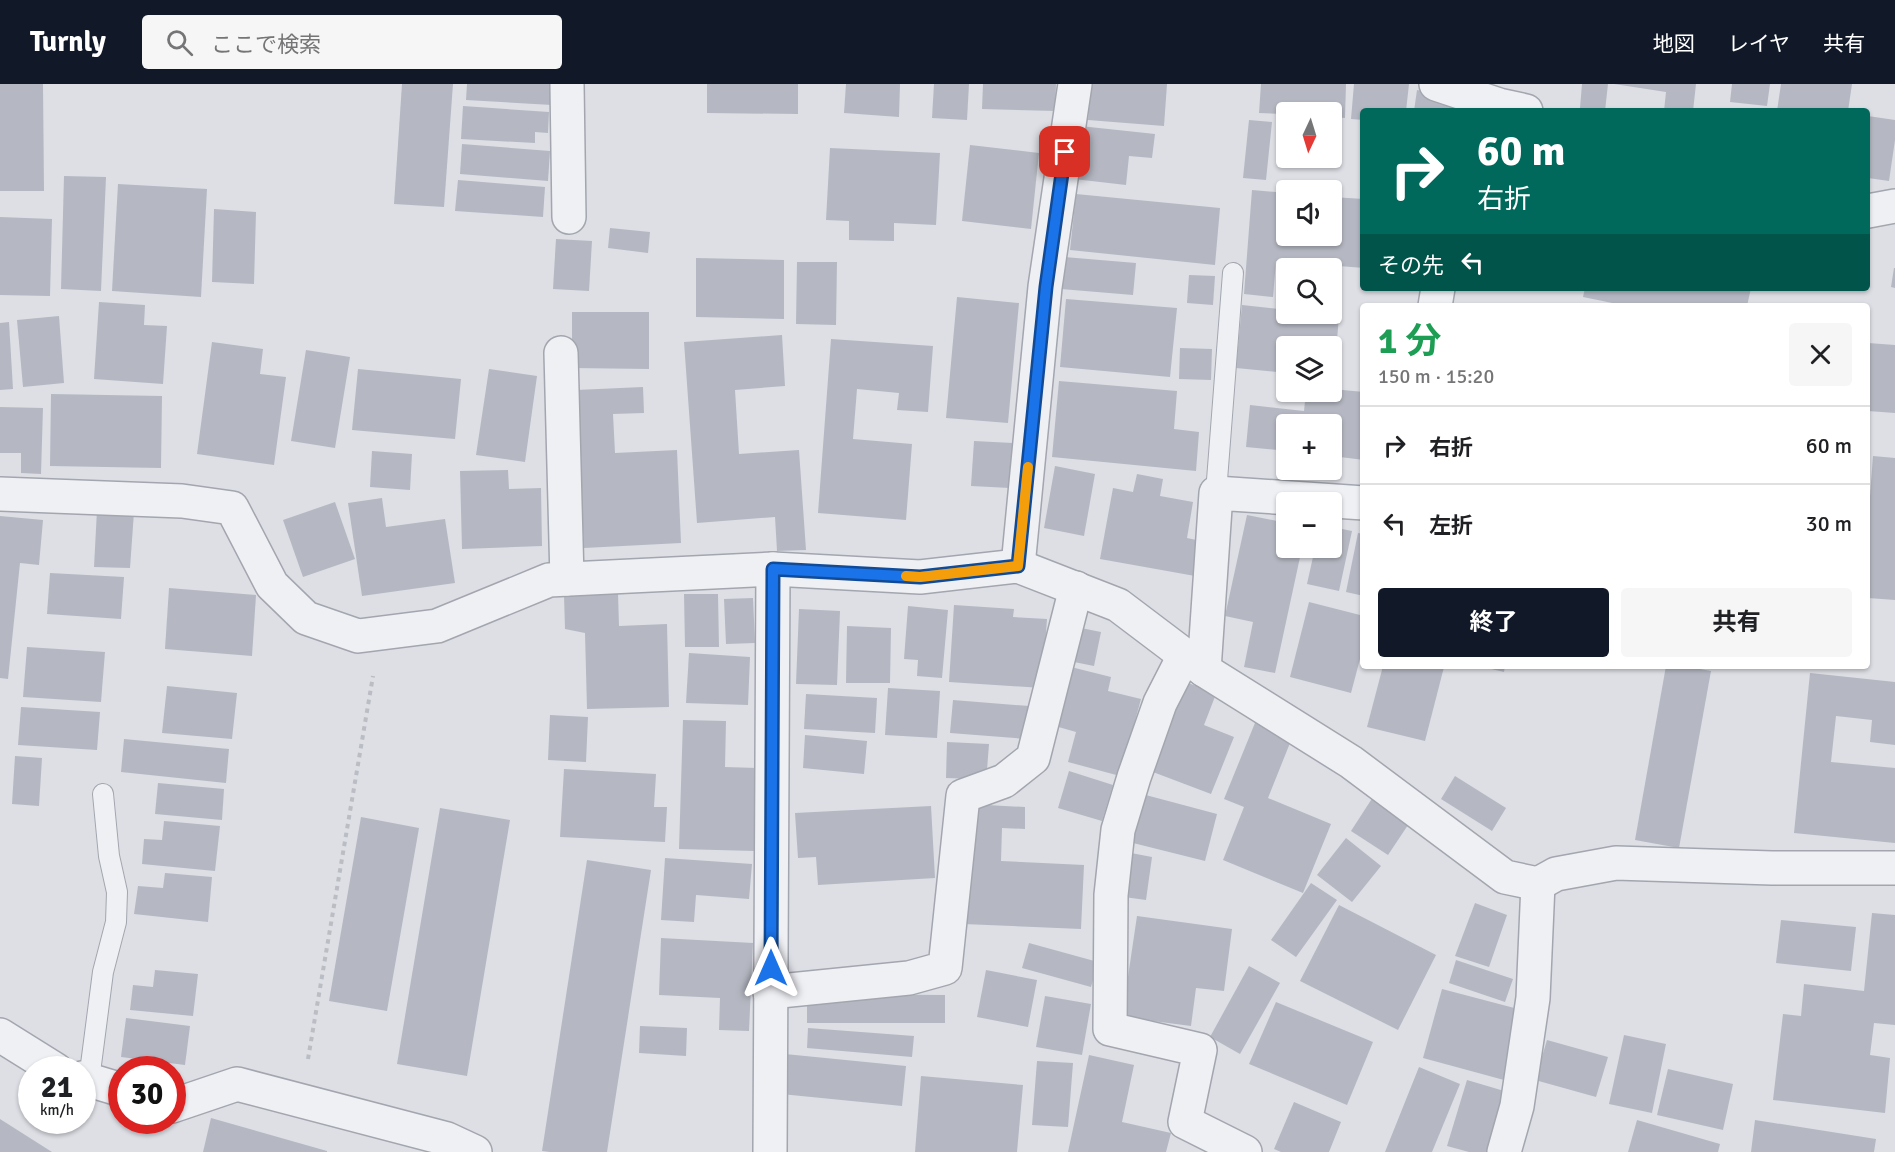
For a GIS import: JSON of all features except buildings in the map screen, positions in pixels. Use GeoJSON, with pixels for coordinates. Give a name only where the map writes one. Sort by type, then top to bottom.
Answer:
{"type":"FeatureCollection","features":[{"type":"Feature","properties":{"kind":"street"},"geometry":{"type":"LineString","coordinates":[[567,84],[569,217]]}},
{"type":"Feature","properties":{"kind":"street"},"geometry":{"type":"LineString","coordinates":[[1018,566],[1046,287],[1075,84]]}},
{"type":"Feature","properties":{"kind":"street"},"geometry":{"type":"LineString","coordinates":[[1436,84],[1480,105],[1503,108]]}},
{"type":"Feature","properties":{"kind":"street"},"geometry":{"type":"LineString","coordinates":[[1870,211],[1895,206]]}},
{"type":"Feature","properties":{"kind":"street"},"geometry":{"type":"LineString","coordinates":[[561,353],[567,579]]}},
{"type":"Feature","properties":{"kind":"street"},"geometry":{"type":"LineString","coordinates":[[1245,1152],[1185,1122],[1200,1050],[1110,1029],[1111,895],[1118,830],[1160,703],[1194,663],[1216,493],[1360,504]]}},
{"type":"Feature","properties":{"kind":"street"},"geometry":{"type":"LineString","coordinates":[[0,494],[182,501],[232,508],[272,585],[306,618],[358,636],[436,626],[549,580],[773,569],[920,577],[1018,566],[1118,605],[1194,663],[1351,762],[1505,877],[1538,884],[1556,874],[1616,863],[1772,868],[1895,868]]}},
{"type":"Feature","properties":{"kind":"street"},"geometry":{"type":"LineString","coordinates":[[770,1152],[773,569]]}},
{"type":"Feature","properties":{"kind":"street"},"geometry":{"type":"LineString","coordinates":[[771,992],[909,978],[945,968],[963,796],[1004,781],[1033,758],[1076,588]]}},
{"type":"Feature","properties":{"kind":"street"},"geometry":{"type":"LineString","coordinates":[[1504,1152],[1517,1106],[1533,998],[1538,884]]}},
{"type":"Feature","properties":{"kind":"street"},"geometry":{"type":"LineString","coordinates":[[0,1035],[34,1056]]}},
{"type":"Feature","properties":{"kind":"street"},"geometry":{"type":"LineString","coordinates":[[186,1101],[237,1084],[447,1139],[475,1152]]}},
{"type":"Feature","properties":{"kind":"lane"},"geometry":{"type":"LineString","coordinates":[[1216,493],[1233,273]]}},
{"type":"Feature","properties":{"kind":"lane"},"geometry":{"type":"LineString","coordinates":[[90,1056],[103,972],[116,922],[117,892],[109,856],[103,794]]}},
{"type":"Feature","properties":{"kind":"path"},"geometry":{"type":"LineString","coordinates":[[300,1101],[381,633]]}},
{"type":"Feature","properties":{"kind":"slow traffic"},"geometry":{"type":"LineString","coordinates":[[906,576],[920,577],[1018,566],[1028,467]]}},
{"type":"Feature","properties":{"kind":"route"},"geometry":{"type":"LineString","coordinates":[[771,968],[773,569],[920,577],[1018,566],[1046,287],[1065,152]]}}]}
